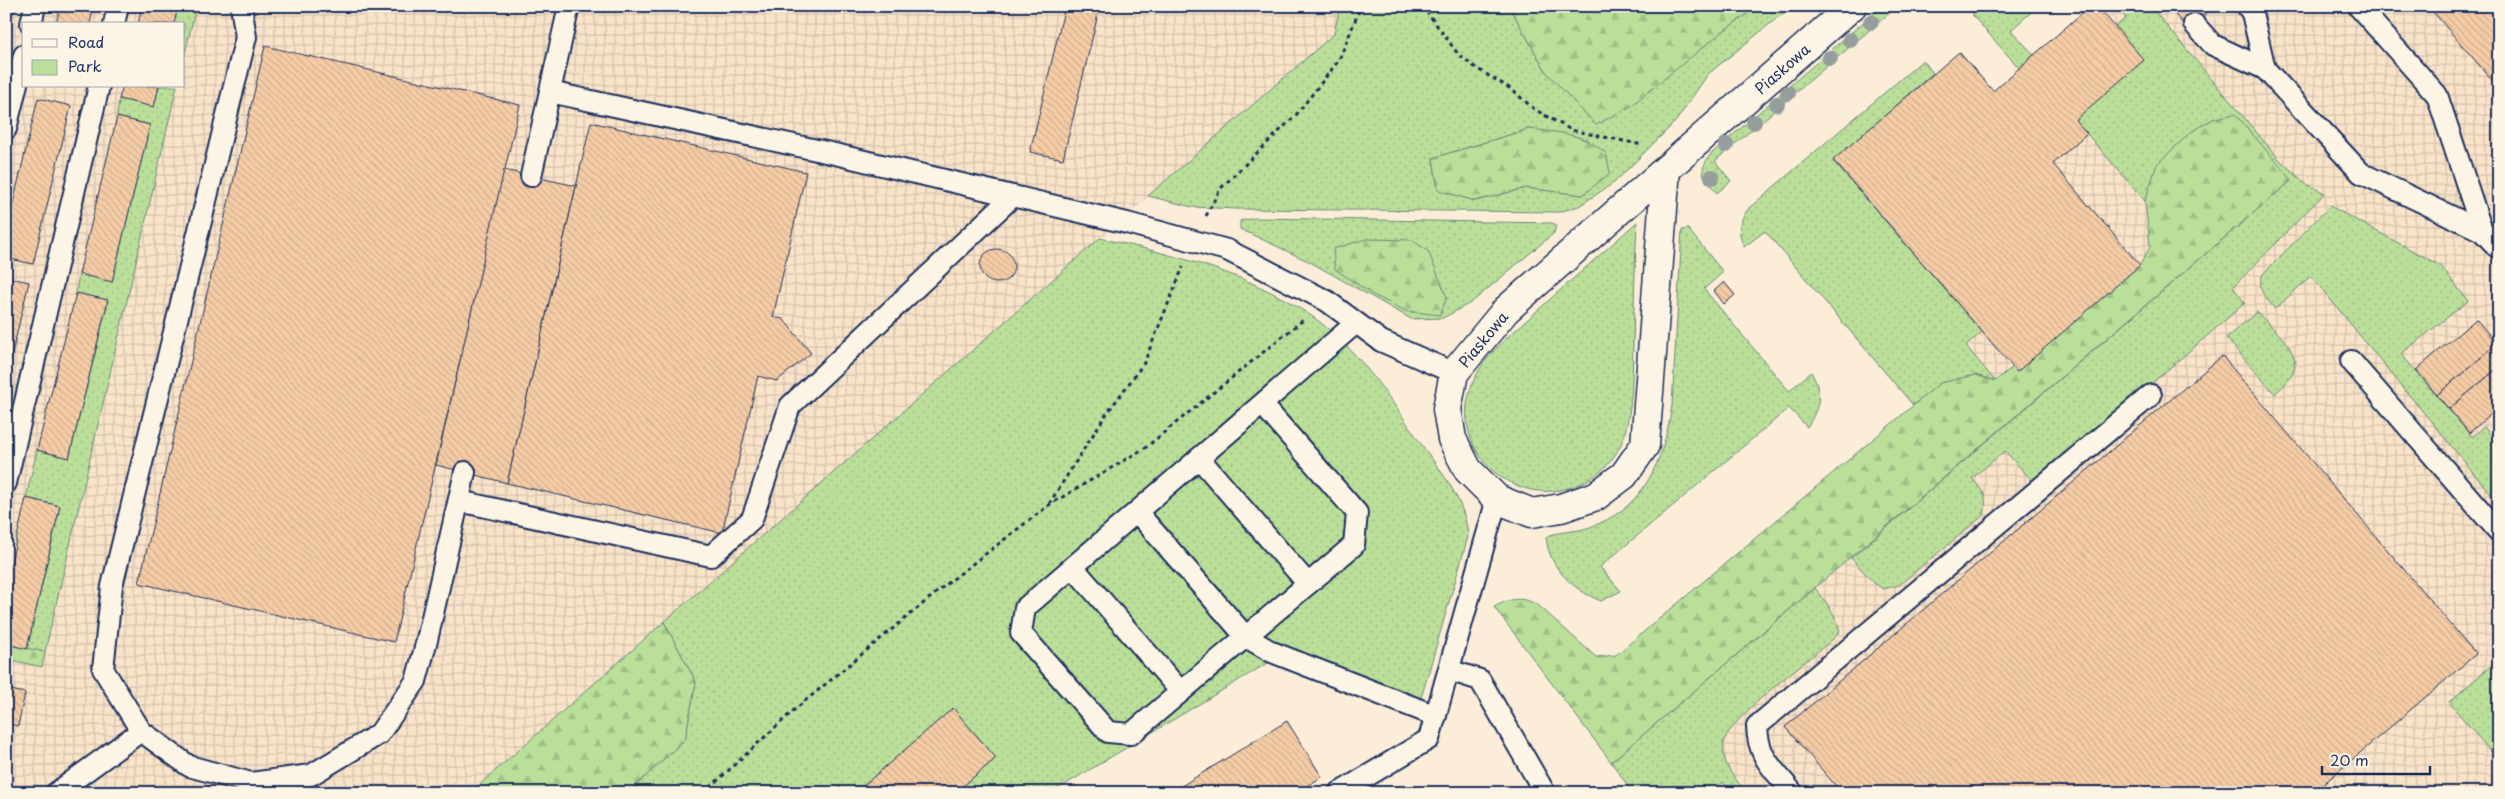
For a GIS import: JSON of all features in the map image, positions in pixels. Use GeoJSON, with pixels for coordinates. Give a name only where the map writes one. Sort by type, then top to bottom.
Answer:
{"type":"FeatureCollection","features":[{"type":"Feature","properties":{"kind":"street","name":"Piaskowa"},"geometry":{"type":"LineString","coordinates":[[1666,170],[1646,445],[1624,475],[1596,496],[1562,508],[1532,513],[1497,499],[1468,470],[1452,439],[1447,409],[1454,373],[1506,310],[1852,6]]}},
{"type":"Feature","properties":{"kind":"lane"},"geometry":{"type":"LineString","coordinates":[[31,22],[35,6]]}},
{"type":"Feature","properties":{"kind":"lane"},"geometry":{"type":"LineString","coordinates":[[114,22],[118,6]]}},
{"type":"Feature","properties":{"kind":"lane"},"geometry":{"type":"LineString","coordinates":[[241,6],[246,37],[112,586],[103,669],[141,731],[189,766],[251,783],[311,775],[379,734],[416,681],[465,472]]}},
{"type":"Feature","properties":{"kind":"lane"},"geometry":{"type":"LineString","coordinates":[[532,176],[569,6]]}},
{"type":"Feature","properties":{"kind":"lane"},"geometry":{"type":"LineString","coordinates":[[2247,6],[2252,12],[2265,69]]}},
{"type":"Feature","properties":{"kind":"lane"},"geometry":{"type":"LineString","coordinates":[[2358,6],[2437,96],[2482,231]]}},
{"type":"Feature","properties":{"kind":"lane"},"geometry":{"type":"LineString","coordinates":[[2194,24],[2213,45],[2265,69],[2361,173],[2482,231],[2499,249]]}},
{"type":"Feature","properties":{"kind":"lane"},"geometry":{"type":"LineString","coordinates":[[6,129],[22,63]]}},
{"type":"Feature","properties":{"kind":"lane"},"geometry":{"type":"LineString","coordinates":[[6,483],[99,88]]}},
{"type":"Feature","properties":{"kind":"lane"},"geometry":{"type":"LineString","coordinates":[[550,92],[835,154],[1228,250],[1326,301],[1381,341],[1454,373]]}},
{"type":"Feature","properties":{"kind":"lane"},"geometry":{"type":"LineString","coordinates":[[459,501],[711,556],[752,519],[790,406],[1013,196]]}},
{"type":"Feature","properties":{"kind":"lane"},"geometry":{"type":"LineString","coordinates":[[1262,404],[1357,513],[1354,545],[1131,734],[1108,732],[1021,633],[1025,608],[1356,323]]}},
{"type":"Feature","properties":{"kind":"lane"},"geometry":{"type":"LineString","coordinates":[[2351,361],[2499,532]]}},
{"type":"Feature","properties":{"kind":"lane"},"geometry":{"type":"LineString","coordinates":[[1793,793],[1764,757],[1758,743],[1757,726],[2151,395]]}},
{"type":"Feature","properties":{"kind":"lane"},"geometry":{"type":"LineString","coordinates":[[1199,458],[1308,584]]}},
{"type":"Feature","properties":{"kind":"lane"},"geometry":{"type":"LineString","coordinates":[[1339,793],[1429,739],[1497,499]]}},
{"type":"Feature","properties":{"kind":"lane"},"geometry":{"type":"LineString","coordinates":[[1137,512],[1246,637],[1272,652],[1436,716]]}},
{"type":"Feature","properties":{"kind":"lane"},"geometry":{"type":"LineString","coordinates":[[1073,567],[1181,692]]}},
{"type":"Feature","properties":{"kind":"lane"},"geometry":{"type":"LineString","coordinates":[[1449,670],[1480,680],[1545,793]]}},
{"type":"Feature","properties":{"kind":"lane"},"geometry":{"type":"LineString","coordinates":[[56,793],[141,731]]}},
{"type":"Feature","properties":{"kind":"path"},"geometry":{"type":"LineString","coordinates":[[1048,505],[1105,416],[1144,363],[1194,241],[1220,189],[1296,115],[1339,60],[1360,6]]}},
{"type":"Feature","properties":{"kind":"path"},"geometry":{"type":"LineString","coordinates":[[1420,6],[1427,12],[1458,54],[1476,68],[1511,89],[1534,109],[1571,130],[1657,148],[1666,170]]}},
{"type":"Feature","properties":{"kind":"path"},"geometry":{"type":"LineString","coordinates":[[704,793],[793,710],[953,579],[1048,505],[1145,448],[1326,301]]}},
{"type":"Feature","properties":{"kind":"shaded area"},"geometry":{"type":"Polygon","coordinates":[[[6,6],[178,6],[174,22],[22,22],[22,88],[159,88],[69,458],[27,649],[6,644],[6,6]]]}},
{"type":"Feature","properties":{"kind":"shaded area"},"geometry":{"type":"Polygon","coordinates":[[[196,6],[1340,6],[1334,34],[470,793],[6,793],[6,659],[42,667],[177,88],[185,88],[185,54],[196,6]]]}},
{"type":"Feature","properties":{"kind":"shaded area"},"geometry":{"type":"Polygon","coordinates":[[[2090,6],[2499,6],[2499,793],[1633,793],[1611,762],[1961,463],[1757,222],[1959,52],[1993,91],[2090,6]]]}},
{"type":"Feature","properties":{"kind":"green space"},"geometry":{"type":"Polygon","coordinates":[[[156,6],[196,6],[185,54],[185,22],[172,22],[156,6]]]}},
{"type":"Feature","properties":{"kind":"green space"},"geometry":{"type":"Polygon","coordinates":[[[1340,6],[1509,6],[1547,73],[1723,31],[1759,6],[1792,6],[1708,74],[1676,121],[1615,182],[1579,206],[1559,212],[1237,209],[1192,207],[1148,196],[1334,34],[1340,6]],[[1529,129],[1433,158],[1438,190],[1475,201],[1526,188],[1583,195],[1589,140],[1529,129]]]}},
{"type":"Feature","properties":{"kind":"green space"},"geometry":{"type":"Polygon","coordinates":[[[1509,6],[1759,6],[1723,31],[1631,106],[1596,125],[1547,73],[1509,6]]]}},
{"type":"Feature","properties":{"kind":"green space"},"geometry":{"type":"Polygon","coordinates":[[[1882,6],[1898,6],[1715,161],[1731,181],[1717,193],[1705,178],[1703,170],[1711,154],[1882,6]]]}},
{"type":"Feature","properties":{"kind":"green space"},"geometry":{"type":"Polygon","coordinates":[[[1973,6],[2038,6],[2011,30],[2034,55],[2019,68],[1973,16],[1973,6]]]}},
{"type":"Feature","properties":{"kind":"green space"},"geometry":{"type":"Polygon","coordinates":[[[2116,6],[2150,6],[2279,159],[2306,184],[2325,193],[2233,287],[2245,303],[2035,484],[2005,451],[1972,478],[1980,487],[1985,498],[1984,515],[1899,585],[1883,589],[1873,582],[1851,558],[2292,180],[2215,118],[2191,132],[2158,164],[2145,201],[2075,120],[2115,27],[2126,18],[2116,6]]]}},
{"type":"Feature","properties":{"kind":"green space"},"geometry":{"type":"Polygon","coordinates":[[[1923,60],[1933,73],[1833,161],[1982,332],[1966,346],[1995,381],[1975,375],[1941,383],[1913,405],[1765,231],[1744,247],[1740,236],[1740,227],[1749,208],[1923,60]]]}},
{"type":"Feature","properties":{"kind":"green space"},"geometry":{"type":"Polygon","coordinates":[[[153,88],[177,88],[45,652],[27,649],[60,506],[26,498],[37,450],[69,458],[108,301],[76,293],[79,274],[112,281],[150,125],[117,117],[119,99],[153,88]]]}},
{"type":"Feature","properties":{"kind":"green space"},"geometry":{"type":"Polygon","coordinates":[[[2235,114],[2292,180],[1611,762],[1494,607],[1516,599],[1532,602],[1538,605],[1596,657],[1616,655],[1940,383],[1975,375],[1995,381],[2013,367],[2017,371],[2140,265],[2150,247],[2145,201],[2157,164],[2191,132],[2215,118],[2235,114]]]}},
{"type":"Feature","properties":{"kind":"green space"},"geometry":{"type":"Polygon","coordinates":[[[1529,129],[1560,133],[1587,141],[1606,153],[1610,173],[1583,195],[1526,188],[1475,201],[1438,190],[1433,158],[1529,129]]]}},
{"type":"Feature","properties":{"kind":"green space"},"geometry":{"type":"Polygon","coordinates":[[[2330,206],[2441,266],[2468,301],[2401,354],[2472,437],[2484,427],[2499,444],[2499,504],[2311,276],[2275,309],[2263,293],[2261,279],[2263,274],[2330,206]]]}},
{"type":"Feature","properties":{"kind":"green space"},"geometry":{"type":"Polygon","coordinates":[[[1255,218],[1552,223],[1556,225],[1554,233],[1472,302],[1443,318],[1411,319],[1310,262],[1240,229],[1240,221],[1255,218]]]}},
{"type":"Feature","properties":{"kind":"green space"},"geometry":{"type":"Polygon","coordinates":[[[1637,222],[1631,396],[1628,421],[1621,444],[1614,457],[1605,467],[1582,483],[1556,491],[1531,490],[1509,482],[1490,468],[1476,449],[1468,426],[1467,402],[1476,376],[1488,357],[1504,340],[1637,222]]]}},
{"type":"Feature","properties":{"kind":"green space"},"geometry":{"type":"Polygon","coordinates":[[[1688,229],[1723,272],[1704,289],[1789,391],[1811,372],[1817,387],[1817,406],[1807,427],[1789,408],[1600,567],[1621,591],[1601,601],[1581,591],[1564,577],[1552,559],[1546,537],[1587,528],[1607,520],[1637,496],[1648,481],[1656,464],[1663,446],[1672,406],[1682,230],[1688,229]]]}},
{"type":"Feature","properties":{"kind":"green space"},"geometry":{"type":"Polygon","coordinates":[[[1100,238],[1182,258],[1235,276],[1286,300],[1310,315],[1327,328],[1357,357],[1397,409],[1445,477],[1463,511],[1468,537],[1417,712],[1276,658],[1051,793],[628,793],[685,739],[696,682],[664,622],[1100,238]]]}},
{"type":"Feature","properties":{"kind":"green space"},"geometry":{"type":"Polygon","coordinates":[[[1366,239],[1412,240],[1428,251],[1447,297],[1440,315],[1406,311],[1373,295],[1335,269],[1333,249],[1366,239]]]}},
{"type":"Feature","properties":{"kind":"green space"},"geometry":{"type":"Polygon","coordinates":[[[2257,312],[2284,340],[2293,356],[2295,364],[2293,373],[2288,381],[2275,394],[2226,338],[2257,312]]]}},
{"type":"Feature","properties":{"kind":"green space"},"geometry":{"type":"Polygon","coordinates":[[[1815,588],[1833,613],[1840,631],[1833,639],[1755,703],[1740,718],[1724,742],[1723,750],[1726,764],[1747,793],[1732,793],[1723,782],[1710,793],[1633,793],[1611,762],[1815,588]]]}},
{"type":"Feature","properties":{"kind":"green space"},"geometry":{"type":"Polygon","coordinates":[[[664,622],[696,682],[685,739],[628,793],[470,793],[664,622]]]}},
{"type":"Feature","properties":{"kind":"green space"},"geometry":{"type":"Polygon","coordinates":[[[6,644],[45,652],[42,667],[6,659],[6,644]]]}},
{"type":"Feature","properties":{"kind":"green space"},"geometry":{"type":"Polygon","coordinates":[[[2499,659],[2499,756],[2490,751],[2449,702],[2499,659]]]}},
{"type":"Feature","properties":{"kind":"building"},"geometry":{"type":"Polygon","coordinates":[[[6,6],[15,6],[6,40],[6,6]]]}},
{"type":"Feature","properties":{"kind":"building"},"geometry":{"type":"Polygon","coordinates":[[[60,6],[94,6],[90,22],[56,22],[60,6]]]}},
{"type":"Feature","properties":{"kind":"building"},"geometry":{"type":"Polygon","coordinates":[[[142,6],[156,6],[177,11],[174,22],[138,22],[142,6]]]}},
{"type":"Feature","properties":{"kind":"building"},"geometry":{"type":"Polygon","coordinates":[[[1065,6],[1100,6],[1063,159],[1030,152],[1065,6]]]}},
{"type":"Feature","properties":{"kind":"building"},"geometry":{"type":"Polygon","coordinates":[[[2090,6],[2097,6],[2144,60],[2075,120],[2087,133],[2053,164],[2140,265],[2017,372],[1833,160],[1959,52],[1993,91],[2090,6]]]}},
{"type":"Feature","properties":{"kind":"building"},"geometry":{"type":"Polygon","coordinates":[[[2168,6],[2215,6],[2187,29],[2168,6]]]}},
{"type":"Feature","properties":{"kind":"building"},"geometry":{"type":"Polygon","coordinates":[[[2428,6],[2499,6],[2499,88],[2428,6]]]}},
{"type":"Feature","properties":{"kind":"building"},"geometry":{"type":"Polygon","coordinates":[[[265,46],[520,105],[394,642],[139,583],[265,46]]]}},
{"type":"Feature","properties":{"kind":"building"},"geometry":{"type":"Polygon","coordinates":[[[122,88],[159,88],[154,107],[119,99],[122,88]]]}},
{"type":"Feature","properties":{"kind":"building"},"geometry":{"type":"Polygon","coordinates":[[[38,98],[71,106],[33,264],[6,258],[6,233],[38,98]]]}},
{"type":"Feature","properties":{"kind":"building"},"geometry":{"type":"Polygon","coordinates":[[[117,117],[150,125],[112,282],[79,274],[117,117]]]}},
{"type":"Feature","properties":{"kind":"building"},"geometry":{"type":"Polygon","coordinates":[[[591,122],[806,172],[773,317],[783,319],[811,353],[777,381],[758,376],[722,533],[507,483],[591,122]]]}},
{"type":"Feature","properties":{"kind":"building"},"geometry":{"type":"Polygon","coordinates":[[[504,170],[576,186],[507,483],[436,465],[504,170]]]}},
{"type":"Feature","properties":{"kind":"building"},"geometry":{"type":"Polygon","coordinates":[[[997,249],[1004,250],[1009,254],[1013,259],[1013,273],[1009,278],[1004,282],[997,283],[990,282],[985,278],[981,273],[980,266],[981,259],[985,254],[990,250],[997,249]]]}},
{"type":"Feature","properties":{"kind":"building"},"geometry":{"type":"Polygon","coordinates":[[[6,277],[29,282],[6,379],[6,277]]]}},
{"type":"Feature","properties":{"kind":"building"},"geometry":{"type":"Polygon","coordinates":[[[1724,282],[1735,295],[1724,304],[1714,291],[1724,282]]]}},
{"type":"Feature","properties":{"kind":"building"},"geometry":{"type":"Polygon","coordinates":[[[76,293],[108,300],[69,458],[37,450],[76,293]]]}},
{"type":"Feature","properties":{"kind":"building"},"geometry":{"type":"Polygon","coordinates":[[[2476,319],[2497,344],[2437,395],[2416,370],[2476,319]]]}},
{"type":"Feature","properties":{"kind":"building"},"geometry":{"type":"Polygon","coordinates":[[[2497,344],[2499,367],[2449,409],[2437,395],[2497,344]]]}},
{"type":"Feature","properties":{"kind":"building"},"geometry":{"type":"Polygon","coordinates":[[[2222,356],[2476,654],[2313,793],[1842,793],[1785,727],[2222,356]]]}},
{"type":"Feature","properties":{"kind":"building"},"geometry":{"type":"Polygon","coordinates":[[[2499,367],[2499,407],[2469,433],[2449,409],[2499,367]]]}},
{"type":"Feature","properties":{"kind":"building"},"geometry":{"type":"Polygon","coordinates":[[[26,498],[60,506],[27,649],[6,644],[6,584],[26,498]]]}},
{"type":"Feature","properties":{"kind":"building"},"geometry":{"type":"Polygon","coordinates":[[[6,689],[25,693],[18,726],[6,723],[6,689]]]}},
{"type":"Feature","properties":{"kind":"building"},"geometry":{"type":"Polygon","coordinates":[[[953,708],[996,758],[955,793],[855,793],[953,708]]]}},
{"type":"Feature","properties":{"kind":"building"},"geometry":{"type":"Polygon","coordinates":[[[1287,721],[1322,777],[1295,793],[1170,793],[1287,721]]]}}]}
